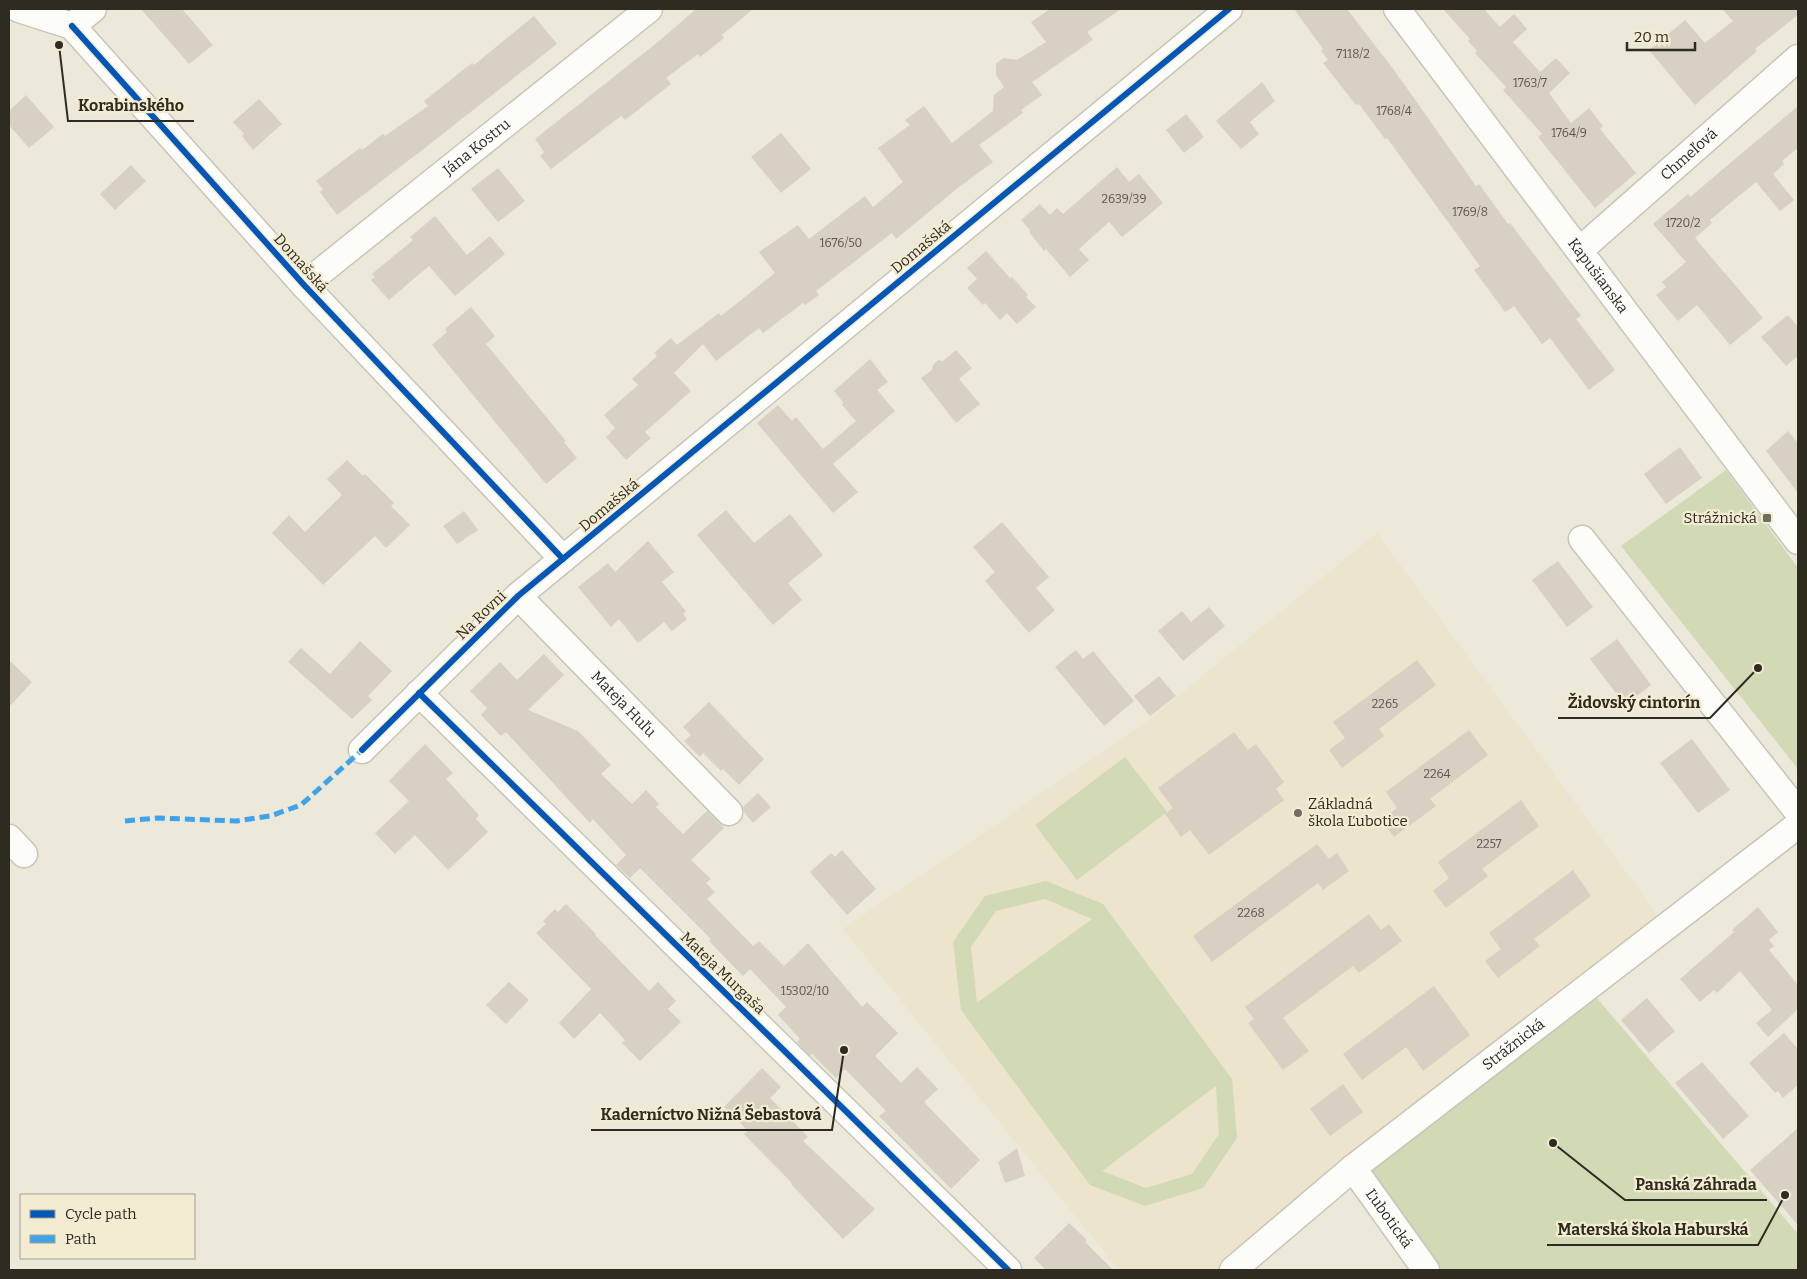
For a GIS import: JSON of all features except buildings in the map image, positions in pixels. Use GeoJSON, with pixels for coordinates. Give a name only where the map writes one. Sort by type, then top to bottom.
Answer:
{"type":"FeatureCollection","features":[{"type":"Feature","properties":{"kind":"street"},"geometry":{"type":"LineString","coordinates":[[19,9],[72,26],[93,9]]}},
{"type":"Feature","properties":{"kind":"street","name":"Jána Kostru"},"geometry":{"type":"LineString","coordinates":[[304,285],[649,9]]}},
{"type":"Feature","properties":{"kind":"street","name":"Domašská"},"geometry":{"type":"LineString","coordinates":[[72,26],[304,285],[563,559],[1229,9]]}},
{"type":"Feature","properties":{"kind":"street","name":"Kapušianska"},"geometry":{"type":"LineString","coordinates":[[1397,9],[1798,541]]}},
{"type":"Feature","properties":{"kind":"street","name":"Chmeľová"},"geometry":{"type":"LineString","coordinates":[[1580,250],[1798,58]]}},
{"type":"Feature","properties":{"kind":"street"},"geometry":{"type":"LineString","coordinates":[[1582,539],[1798,812]]}},
{"type":"Feature","properties":{"kind":"street","name":"Na Rovni"},"geometry":{"type":"LineString","coordinates":[[362,750],[518,596],[563,559]]}},
{"type":"Feature","properties":{"kind":"street","name":"Mateja Huľu"},"geometry":{"type":"LineString","coordinates":[[518,596],[729,812]]}},
{"type":"Feature","properties":{"kind":"street","name":"Mateja Murgaša"},"geometry":{"type":"LineString","coordinates":[[420,693],[1008,1270]]}},
{"type":"Feature","properties":{"kind":"street","name":"Strážnická"},"geometry":{"type":"LineString","coordinates":[[1233,1270],[1353,1168],[1798,825]]}},
{"type":"Feature","properties":{"kind":"street","name":"Ľubotická"},"geometry":{"type":"LineString","coordinates":[[1353,1168],[1426,1270]]}},
{"type":"Feature","properties":{"kind":"shaded area","name":"Základná škola Ľubotice"},"geometry":{"type":"Polygon","coordinates":[[[1377,533],[1651,906],[1666,932],[1233,1270],[1119,1270],[843,929],[1149,720],[1377,533]]]}},
{"type":"Feature","properties":{"kind":"green space"},"geometry":{"type":"Polygon","coordinates":[[[1726,470],[1798,568],[1798,769],[1621,546],[1726,470]]]}},
{"type":"Feature","properties":{"kind":"green space"},"geometry":{"type":"Polygon","coordinates":[[[1125,757],[1167,812],[1077,880],[1035,825],[1125,757]]]}},
{"type":"Feature","properties":{"kind":"green space"},"geometry":{"type":"Polygon","coordinates":[[[1046,881],[1103,904],[1232,1079],[1237,1138],[1203,1188],[1145,1206],[1090,1185],[961,1010],[953,942],[985,896],[1046,881]],[[1045,899],[996,911],[971,947],[977,1003],[1092,919],[1045,899]],[[1216,1086],[1102,1171],[1146,1188],[1192,1174],[1219,1134],[1216,1086]]]}},
{"type":"Feature","properties":{"kind":"green space"},"geometry":{"type":"Polygon","coordinates":[[[1590,990],[1798,1234],[1798,1270],[1426,1270],[1354,1167],[1590,990]]]}},
{"type":"Feature","properties":{"kind":"marked path"},"geometry":{"type":"LineString","coordinates":[[125,821],[157,818],[237,821],[270,816],[301,805],[362,750]]}},
{"type":"Feature","properties":{"kind":"cycle path"},"geometry":{"type":"LineString","coordinates":[[362,750],[518,596],[1229,9]]}},
{"type":"Feature","properties":{"kind":"cycle path"},"geometry":{"type":"LineString","coordinates":[[72,26],[304,285],[563,559]]}},
{"type":"Feature","properties":{"kind":"cycle path"},"geometry":{"type":"LineString","coordinates":[[419,693],[1008,1270]]}},
{"type":"Feature","properties":{"kind":"place","name":"Korabinského"},"geometry":{"type":"Point","coordinates":[59,45]}},
{"type":"Feature","properties":{"kind":"place","name":"Strážnická"},"geometry":{"type":"Point","coordinates":[1767,518]}},
{"type":"Feature","properties":{"kind":"place","name":"Židovský cintorín"},"geometry":{"type":"Point","coordinates":[1758,668]}},
{"type":"Feature","properties":{"kind":"place","name":"Základná škola Ľubotice"},"geometry":{"type":"Point","coordinates":[1298,813]}},
{"type":"Feature","properties":{"kind":"place","name":"Kaderníctvo Nižná Šebastová"},"geometry":{"type":"Point","coordinates":[844,1050]}},
{"type":"Feature","properties":{"kind":"place","name":"Panská Záhrada"},"geometry":{"type":"Point","coordinates":[1553,1143]}},
{"type":"Feature","properties":{"kind":"place","name":"Materská škola Haburská"},"geometry":{"type":"Point","coordinates":[1785,1195]}}]}
